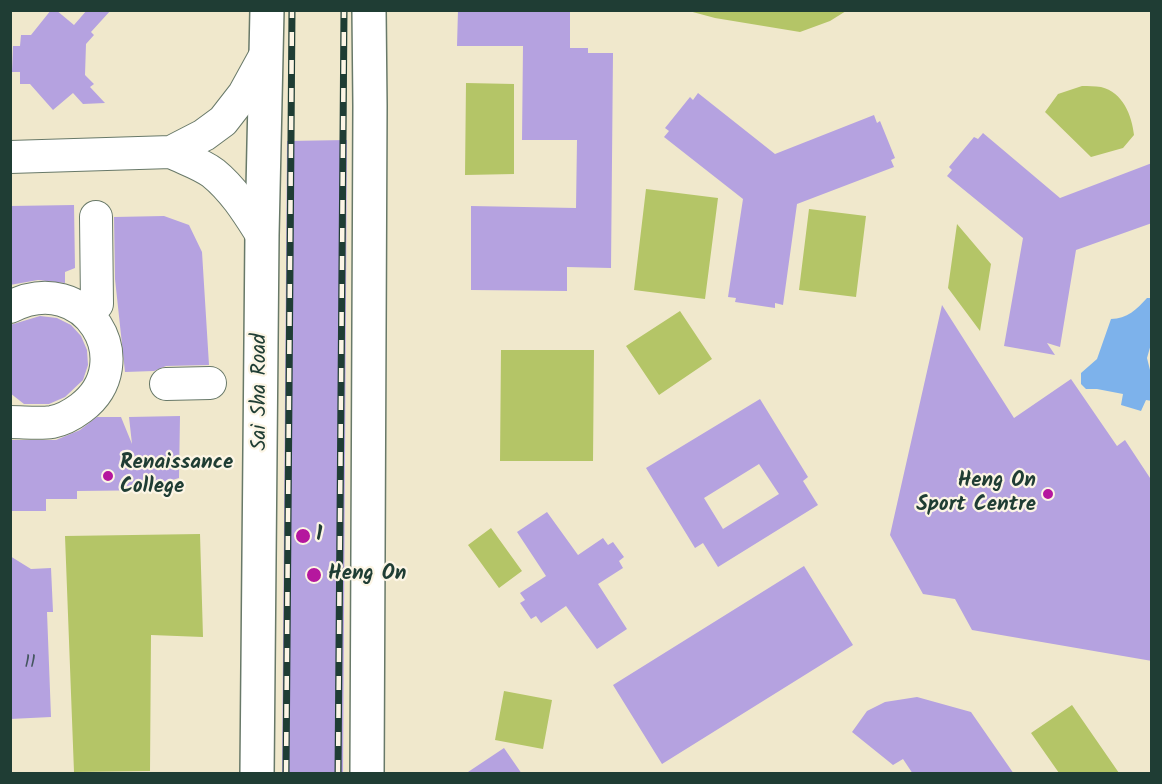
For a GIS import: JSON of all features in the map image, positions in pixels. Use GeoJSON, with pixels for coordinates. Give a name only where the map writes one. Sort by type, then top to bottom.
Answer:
{"type":"FeatureCollection","features":[{"type":"Feature","properties":{"kind":"main road","name":"Sai Sha Road"},"geometry":{"type":"LineString","coordinates":[[257,774],[262,235],[267,10]]}},
{"type":"Feature","properties":{"kind":"main road"},"geometry":{"type":"LineString","coordinates":[[368,774],[369,10]]}},
{"type":"Feature","properties":{"kind":"street"},"geometry":{"type":"LineString","coordinates":[[10,157],[171,152],[204,135],[223,121],[244,94],[266,54]]}},
{"type":"Feature","properties":{"kind":"street"},"geometry":{"type":"LineString","coordinates":[[171,152],[211,172],[224,183],[262,235]]}},
{"type":"Feature","properties":{"kind":"street"},"geometry":{"type":"LineString","coordinates":[[96,217],[97,304]]}},
{"type":"Feature","properties":{"kind":"street"},"geometry":{"type":"LineString","coordinates":[[10,307],[25,300],[45,297],[65,300],[83,310],[97,325],[105,344],[106,356],[106,369],[96,393],[88,403],[72,415],[52,422],[10,422]]}},
{"type":"Feature","properties":{"kind":"street"},"geometry":{"type":"LineString","coordinates":[[166,384],[210,383]]}},
{"type":"Feature","properties":{"kind":"green space"},"geometry":{"type":"Polygon","coordinates":[[[689,11],[846,11],[830,21],[800,32],[715,18],[689,11]]]}},
{"type":"Feature","properties":{"kind":"green space"},"geometry":{"type":"Polygon","coordinates":[[[466,83],[514,84],[514,174],[465,175],[466,83]]]}},
{"type":"Feature","properties":{"kind":"green space"},"geometry":{"type":"Polygon","coordinates":[[[1082,86],[1109,90],[1121,99],[1131,120],[1134,135],[1123,148],[1091,157],[1045,112],[1058,94],[1082,86]]]}},
{"type":"Feature","properties":{"kind":"green space"},"geometry":{"type":"Polygon","coordinates":[[[646,189],[718,198],[705,299],[634,290],[646,189]]]}},
{"type":"Feature","properties":{"kind":"green space"},"geometry":{"type":"Polygon","coordinates":[[[809,209],[866,216],[856,297],[799,290],[809,209]]]}},
{"type":"Feature","properties":{"kind":"green space"},"geometry":{"type":"Polygon","coordinates":[[[957,224],[991,264],[980,331],[948,288],[957,224]]]}},
{"type":"Feature","properties":{"kind":"green space"},"geometry":{"type":"Polygon","coordinates":[[[680,311],[712,359],[659,395],[626,346],[680,311]]]}},
{"type":"Feature","properties":{"kind":"green space"},"geometry":{"type":"Polygon","coordinates":[[[501,350],[594,350],[593,461],[500,461],[501,350]]]}},
{"type":"Feature","properties":{"kind":"green space"},"geometry":{"type":"Polygon","coordinates":[[[491,528],[522,571],[499,588],[468,545],[491,528]]]}},
{"type":"Feature","properties":{"kind":"green space"},"geometry":{"type":"Polygon","coordinates":[[[200,534],[203,637],[151,635],[150,771],[74,772],[65,536],[200,534]]]}},
{"type":"Feature","properties":{"kind":"green space"},"geometry":{"type":"Polygon","coordinates":[[[504,691],[552,700],[543,749],[495,740],[504,691]]]}},
{"type":"Feature","properties":{"kind":"green space"},"geometry":{"type":"Polygon","coordinates":[[[1072,705],[1119,773],[1059,773],[1031,733],[1072,705]]]}},
{"type":"Feature","properties":{"kind":"water"},"geometry":{"type":"Polygon","coordinates":[[[1147,298],[1152,298],[1151,344],[1147,358],[1151,374],[1152,401],[1146,400],[1141,411],[1121,405],[1123,394],[1086,389],[1081,384],[1081,373],[1097,359],[1111,319],[1127,315],[1147,298]]]}},
{"type":"Feature","properties":{"kind":"building"},"geometry":{"type":"Polygon","coordinates":[[[51,10],[56,10],[74,25],[87,10],[111,10],[91,32],[94,35],[86,44],[85,75],[94,84],[90,87],[105,103],[83,104],[73,93],[53,110],[30,84],[20,84],[20,72],[12,72],[13,46],[20,46],[21,35],[31,35],[51,10]]]}},
{"type":"Feature","properties":{"kind":"building"},"geometry":{"type":"Polygon","coordinates":[[[458,10],[570,10],[570,48],[588,48],[588,53],[613,53],[611,268],[567,267],[567,291],[471,290],[471,206],[576,208],[577,140],[522,140],[523,46],[457,46],[458,10]]]}},
{"type":"Feature","properties":{"kind":"building"},"geometry":{"type":"Polygon","coordinates":[[[698,93],[775,154],[874,115],[877,123],[880,121],[895,158],[891,160],[894,167],[797,204],[783,305],[775,303],[775,308],[735,302],[736,298],[728,297],[743,199],[664,137],[669,131],[665,128],[690,97],[693,100],[698,93]]]}},
{"type":"Feature","properties":{"kind":"building"},"geometry":{"type":"Polygon","coordinates":[[[983,133],[1060,198],[1152,163],[1152,223],[1076,250],[1060,347],[1047,343],[1055,355],[1004,346],[1023,238],[947,176],[952,170],[949,167],[974,137],[978,139],[983,133]]]}},
{"type":"Feature","properties":{"kind":"building","name":"Heng On"},"geometry":{"type":"Polygon","coordinates":[[[347,140],[343,774],[282,774],[287,141],[347,140]]]}},
{"type":"Feature","properties":{"kind":"building"},"geometry":{"type":"Polygon","coordinates":[[[74,205],[75,268],[65,272],[65,283],[38,280],[10,285],[10,206],[74,205]]]}},
{"type":"Feature","properties":{"kind":"building"},"geometry":{"type":"Polygon","coordinates":[[[164,216],[189,225],[202,252],[209,365],[166,366],[154,371],[125,372],[115,279],[114,217],[164,216]]]}},
{"type":"Feature","properties":{"kind":"building","name":"Heng On Sport Centre"},"geometry":{"type":"Polygon","coordinates":[[[942,305],[1014,418],[1071,379],[1117,446],[1125,440],[1152,481],[1152,661],[972,630],[955,599],[923,594],[890,535],[942,305]]]}},
{"type":"Feature","properties":{"kind":"building"},"geometry":{"type":"Polygon","coordinates":[[[40,316],[57,318],[71,325],[81,336],[87,350],[88,365],[83,380],[65,397],[49,404],[24,404],[10,393],[10,325],[40,316]]]}},
{"type":"Feature","properties":{"kind":"building"},"geometry":{"type":"Polygon","coordinates":[[[760,399],[808,477],[803,481],[818,505],[718,567],[703,543],[695,548],[646,468],[760,399]],[[759,464],[704,498],[723,529],[779,494],[759,464]]]}},
{"type":"Feature","properties":{"kind":"building"},"geometry":{"type":"Polygon","coordinates":[[[180,416],[179,478],[166,482],[166,490],[77,491],[77,499],[46,499],[46,511],[10,511],[10,440],[56,440],[80,430],[97,417],[121,417],[132,444],[129,417],[180,416]]]}},
{"type":"Feature","properties":{"kind":"building"},"geometry":{"type":"Polygon","coordinates":[[[547,512],[578,555],[603,538],[608,545],[613,542],[624,557],[619,561],[623,568],[598,584],[627,629],[597,649],[566,606],[541,623],[536,616],[531,619],[520,603],[525,600],[520,593],[546,576],[517,532],[547,512]]]}},
{"type":"Feature","properties":{"kind":"building"},"geometry":{"type":"Polygon","coordinates":[[[10,556],[31,569],[51,568],[53,612],[47,612],[51,717],[10,719],[10,556]]]}},
{"type":"Feature","properties":{"kind":"building"},"geometry":{"type":"Polygon","coordinates":[[[804,566],[853,645],[662,764],[613,685],[804,566]]]}},
{"type":"Feature","properties":{"kind":"building"},"geometry":{"type":"Polygon","coordinates":[[[917,697],[971,712],[1014,774],[913,774],[903,759],[893,765],[852,732],[867,711],[885,702],[917,697]]]}},
{"type":"Feature","properties":{"kind":"building"},"geometry":{"type":"Polygon","coordinates":[[[504,748],[522,774],[465,774],[504,748]]]}},
{"type":"Feature","properties":{"kind":"railway"},"geometry":{"type":"LineString","coordinates":[[286,774],[292,10]]}},
{"type":"Feature","properties":{"kind":"railway"},"geometry":{"type":"LineString","coordinates":[[338,774],[344,10]]}},
{"type":"Feature","properties":{"kind":"place","name":"Renaissance College"},"geometry":{"type":"Point","coordinates":[108,476]}},
{"type":"Feature","properties":{"kind":"place","name":"Heng On Sport Centre"},"geometry":{"type":"Point","coordinates":[1048,494]}},
{"type":"Feature","properties":{"kind":"place","name":"1"},"geometry":{"type":"Point","coordinates":[303,536]}},
{"type":"Feature","properties":{"kind":"place","name":"Heng On"},"geometry":{"type":"Point","coordinates":[314,575]}}]}
